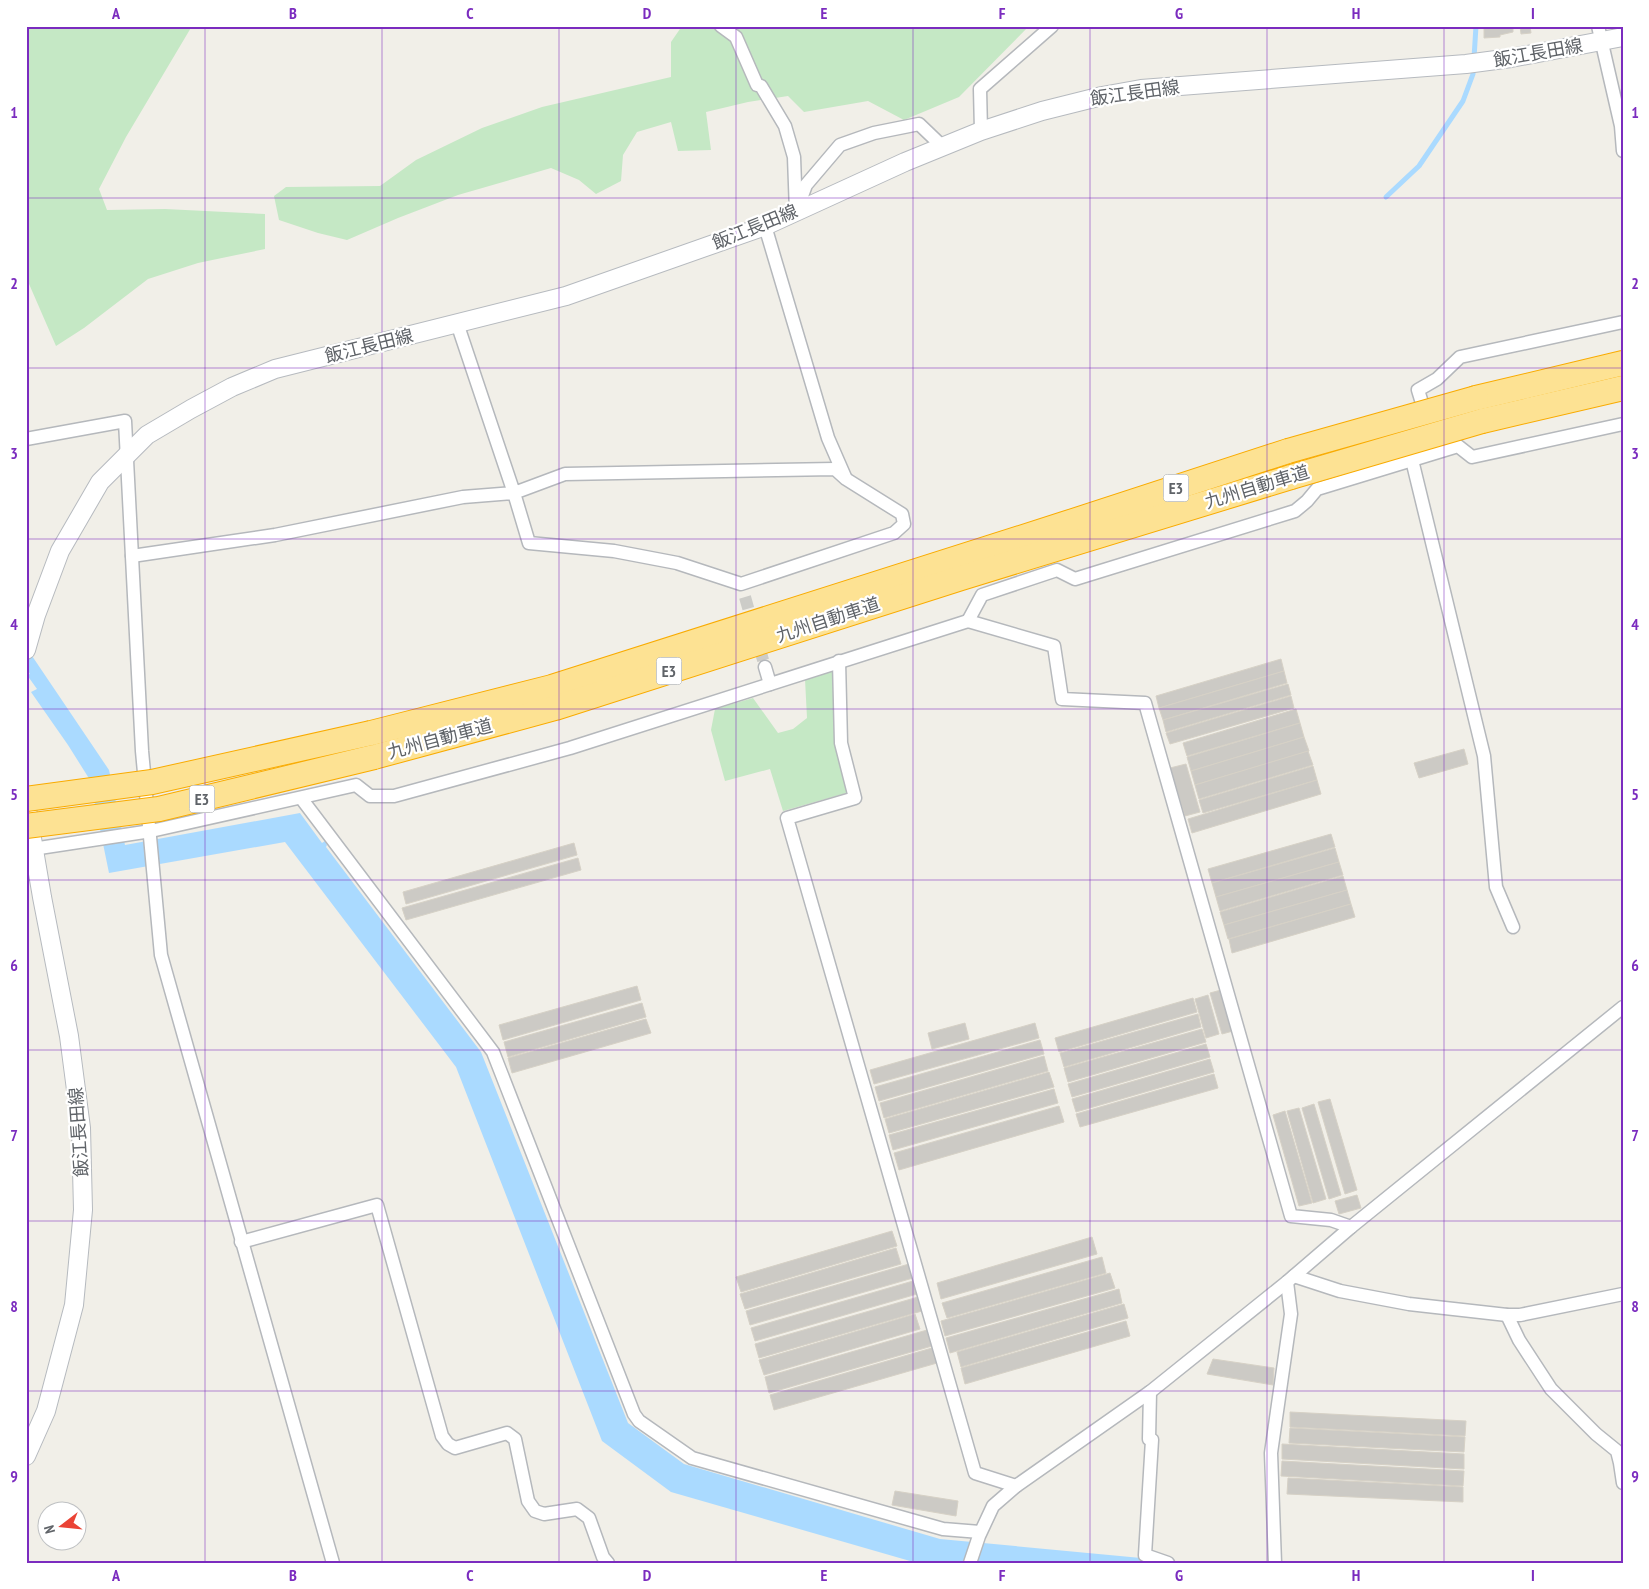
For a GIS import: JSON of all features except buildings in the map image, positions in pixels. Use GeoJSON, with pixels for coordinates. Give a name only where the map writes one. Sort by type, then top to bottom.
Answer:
{"type":"FeatureCollection","features":[{"type":"Feature","properties":{"kind":"highway","name":"九州自動車道"},"geometry":{"type":"LineString","coordinates":[[1069,534],[1288,451],[1476,398],[1623,363]]}},
{"type":"Feature","properties":{"kind":"highway","name":"九州自動車道"},"geometry":{"type":"LineString","coordinates":[[26,799],[152,782],[371,733],[552,687],[1069,534],[1291,477],[1482,420],[1623,388]]}},
{"type":"Feature","properties":{"kind":"highway","name":"九州自動車道"},"geometry":{"type":"LineString","coordinates":[[29,841],[374,757],[555,708],[958,568]]}},
{"type":"Feature","properties":{"kind":"main road","name":"飯江長田線"},"geometry":{"type":"LineString","coordinates":[[27,646],[36,615],[60,551],[100,482],[147,436],[232,387],[275,369],[566,296],[765,226],[981,131],[1042,111],[1102,96],[1140,88],[1466,64],[1511,58],[1599,34],[1623,37]]}},
{"type":"Feature","properties":{"kind":"main road","name":"飯江長田線"},"geometry":{"type":"LineString","coordinates":[[26,803],[29,841],[69,1036],[81,1128],[83,1210],[74,1305],[46,1411],[26,1456]]}},
{"type":"Feature","properties":{"kind":"street"},"geometry":{"type":"LineString","coordinates":[[721,26],[736,36],[758,84],[785,126],[794,157],[796,212]]}},
{"type":"Feature","properties":{"kind":"street"},"geometry":{"type":"LineString","coordinates":[[981,131],[980,89],[1052,26]]}},
{"type":"Feature","properties":{"kind":"street"},"geometry":{"type":"LineString","coordinates":[[1599,34],[1621,126],[1623,151]]}},
{"type":"Feature","properties":{"kind":"street"},"geometry":{"type":"LineString","coordinates":[[796,212],[806,185],[840,145],[874,133],[919,124],[943,147]]}},
{"type":"Feature","properties":{"kind":"street"},"geometry":{"type":"LineString","coordinates":[[765,226],[788,298],[828,438],[846,479]]}},
{"type":"Feature","properties":{"kind":"street"},"geometry":{"type":"LineString","coordinates":[[1436,452],[1418,390],[1437,379],[1460,357],[1623,322]]}},
{"type":"Feature","properties":{"kind":"street"},"geometry":{"type":"LineString","coordinates":[[132,556],[275,535],[463,497],[514,493],[565,474],[836,469],[846,479],[902,514],[904,524],[894,533],[741,584],[677,563],[614,551],[529,542],[514,493],[457,324]]}},
{"type":"Feature","properties":{"kind":"street"},"geometry":{"type":"LineString","coordinates":[[26,439],[124,421],[142,751],[161,956],[333,1563]]}},
{"type":"Feature","properties":{"kind":"street"},"geometry":{"type":"LineString","coordinates":[[968,621],[982,596],[1057,570],[1074,579],[1286,514],[1295,511],[1301,506],[1317,488],[1436,452],[1458,446],[1472,457],[1623,424]]}},
{"type":"Feature","properties":{"kind":"street"},"geometry":{"type":"LineString","coordinates":[[1412,460],[1484,756],[1496,887],[1513,927]]}},
{"type":"Feature","properties":{"kind":"street"},"geometry":{"type":"LineString","coordinates":[[741,584],[745,597]]}},
{"type":"Feature","properties":{"kind":"street"},"geometry":{"type":"LineString","coordinates":[[29,841],[98,840],[124,835],[151,834],[356,785],[370,796],[394,796],[570,748],[968,621],[1054,646],[1062,699],[1145,703],[1290,1216],[1331,1220],[1351,1226]]}},
{"type":"Feature","properties":{"kind":"street"},"geometry":{"type":"LineString","coordinates":[[839,661],[841,743],[855,798],[787,818],[975,1473],[1016,1486]]}},
{"type":"Feature","properties":{"kind":"street"},"geometry":{"type":"LineString","coordinates":[[765,667],[770,684]]}},
{"type":"Feature","properties":{"kind":"street"},"geometry":{"type":"LineString","coordinates":[[301,798],[493,1052],[634,1414],[639,1421],[692,1458],[943,1529],[979,1534]]}},
{"type":"Feature","properties":{"kind":"street"},"geometry":{"type":"LineString","coordinates":[[970,1563],[979,1534],[992,1506],[1016,1486],[1150,1392],[1290,1279],[1351,1226],[1623,1007]]}},
{"type":"Feature","properties":{"kind":"street"},"geometry":{"type":"LineString","coordinates":[[241,1242],[377,1205],[442,1436],[448,1444],[455,1448],[507,1433],[512,1435],[515,1439],[528,1500],[535,1511],[544,1514],[577,1509],[589,1518],[603,1557],[608,1563]]}},
{"type":"Feature","properties":{"kind":"street"},"geometry":{"type":"LineString","coordinates":[[1290,1279],[1409,1304],[1507,1315],[1520,1315],[1623,1294]]}},
{"type":"Feature","properties":{"kind":"street"},"geometry":{"type":"LineString","coordinates":[[1275,1563],[1271,1453],[1291,1314],[1290,1279]]}},
{"type":"Feature","properties":{"kind":"street"},"geometry":{"type":"LineString","coordinates":[[1507,1315],[1519,1340],[1551,1389],[1596,1434],[1617,1451],[1623,1483]]}},
{"type":"Feature","properties":{"kind":"street"},"geometry":{"type":"LineString","coordinates":[[1150,1392],[1148,1439],[1152,1440],[1145,1554],[1168,1563]]}},
{"type":"Feature","properties":{"kind":"green space"},"geometry":{"type":"Polygon","coordinates":[[[26,26],[192,26],[126,137],[99,189],[107,210],[165,209],[265,214],[265,249],[198,263],[148,279],[84,328],[56,346],[26,277],[26,26]]]}},
{"type":"Feature","properties":{"kind":"green space"},"geometry":{"type":"Polygon","coordinates":[[[682,26],[1029,26],[959,97],[904,120],[868,101],[804,112],[788,96],[748,102],[706,112],[711,150],[678,151],[671,122],[637,132],[623,155],[621,181],[596,194],[579,180],[551,168],[458,195],[347,240],[279,220],[274,196],[286,187],[380,186],[416,160],[482,128],[542,107],[671,77],[671,42],[682,26]]]}},
{"type":"Feature","properties":{"kind":"green space"},"geometry":{"type":"Polygon","coordinates":[[[831,670],[836,676],[850,792],[783,811],[770,769],[725,781],[711,730],[715,709],[753,698],[778,733],[793,729],[807,718],[805,679],[831,670]]]}},
{"type":"Feature","properties":{"kind":"water"},"geometry":{"type":"Polygon","coordinates":[[[26,647],[109,770],[125,845],[300,813],[322,843],[325,841],[326,847],[481,1052],[628,1423],[684,1464],[940,1539],[1141,1558],[1154,1563],[917,1563],[671,1492],[602,1441],[456,1067],[285,842],[109,873],[90,780],[31,692],[37,689],[27,675],[30,674],[26,668],[26,647]]]}},
{"type":"Feature","properties":{"kind":"waterway"},"geometry":{"type":"LineString","coordinates":[[1386,197],[1419,166],[1463,101],[1473,74],[1476,26]]}},
{"type":"Feature","properties":{"kind":"tunnel"},"geometry":{"type":"LineString","coordinates":[[745,597],[765,667]]}}]}
